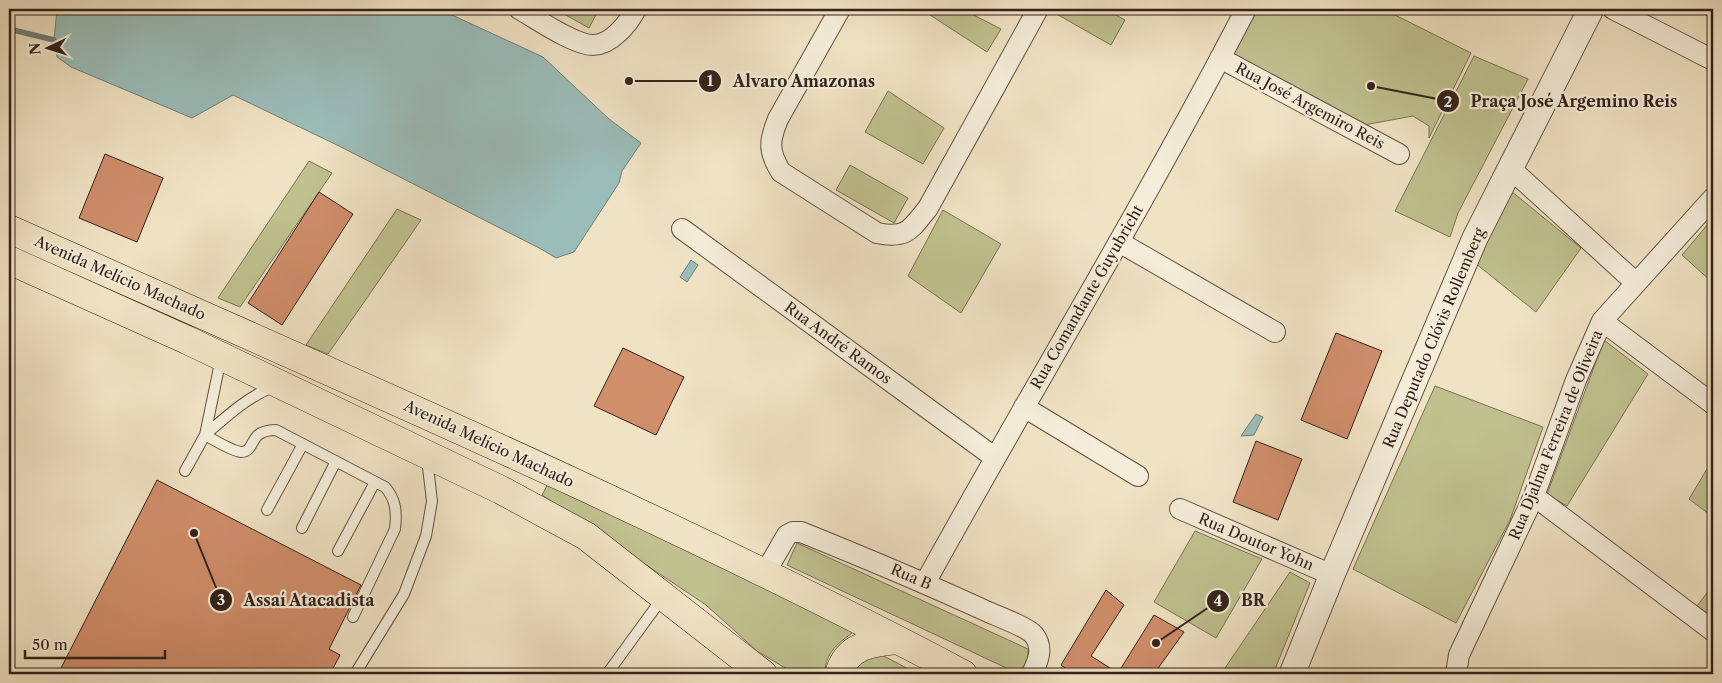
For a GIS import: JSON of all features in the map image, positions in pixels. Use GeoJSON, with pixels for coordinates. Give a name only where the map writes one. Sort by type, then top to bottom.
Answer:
{"type":"FeatureCollection","features":[{"type":"Feature","properties":{"kind":"main road","name":"Avenida Melício Machado"},"geometry":{"type":"LineString","coordinates":[[9,229],[497,447],[765,573],[963,674]]}},
{"type":"Feature","properties":{"kind":"main road","name":"Avenida Melício Machado"},"geometry":{"type":"LineString","coordinates":[[9,260],[222,357],[501,490],[586,536],[763,674]]}},
{"type":"Feature","properties":{"kind":"main road"},"geometry":{"type":"LineString","coordinates":[[839,674],[845,660],[856,648],[898,640]]}},
{"type":"Feature","properties":{"kind":"street"},"geometry":{"type":"LineString","coordinates":[[519,9],[577,42],[592,45],[606,43],[620,30],[636,9]]}},
{"type":"Feature","properties":{"kind":"street"},"geometry":{"type":"LineString","coordinates":[[840,9],[778,119],[771,135],[770,150],[781,172],[877,233],[890,235],[901,235],[911,228],[928,208],[1038,9]]}},
{"type":"Feature","properties":{"kind":"street","name":"Rua Comandante Guyubricht"},"geometry":{"type":"LineString","coordinates":[[925,583],[994,458],[1119,242],[1246,9]]}},
{"type":"Feature","properties":{"kind":"street","name":"Rua Deputado Clóvis Rollemberg"},"geometry":{"type":"LineString","coordinates":[[1292,674],[1475,238],[1591,9]]}},
{"type":"Feature","properties":{"kind":"street"},"geometry":{"type":"LineString","coordinates":[[1613,9],[1713,60]]}},
{"type":"Feature","properties":{"kind":"street","name":"Rua José Argemiro Reis"},"geometry":{"type":"LineString","coordinates":[[1220,58],[1399,154]]}},
{"type":"Feature","properties":{"kind":"street"},"geometry":{"type":"LineString","coordinates":[[1511,169],[1636,283]]}},
{"type":"Feature","properties":{"kind":"street","name":"Rua Djalma Ferreira de Oliveira"},"geometry":{"type":"LineString","coordinates":[[1456,674],[1459,655],[1534,496],[1576,380],[1602,321],[1713,198]]}},
{"type":"Feature","properties":{"kind":"street","name":"Rua André Ramos"},"geometry":{"type":"LineString","coordinates":[[682,229],[994,458]]}},
{"type":"Feature","properties":{"kind":"street"},"geometry":{"type":"LineString","coordinates":[[1119,242],[1275,332]]}},
{"type":"Feature","properties":{"kind":"street"},"geometry":{"type":"LineString","coordinates":[[1602,321],[1713,404]]}},
{"type":"Feature","properties":{"kind":"street"},"geometry":{"type":"LineString","coordinates":[[1024,407],[1138,476]]}},
{"type":"Feature","properties":{"kind":"street"},"geometry":{"type":"LineString","coordinates":[[1534,496],[1713,630]]}},
{"type":"Feature","properties":{"kind":"street","name":"Rua Doutor Yohn"},"geometry":{"type":"LineString","coordinates":[[1180,509],[1332,575]]}},
{"type":"Feature","properties":{"kind":"street","name":"Rua B"},"geometry":{"type":"LineString","coordinates":[[765,573],[787,536],[794,532],[801,532],[925,583],[1033,634],[1039,646],[1039,658],[1032,674]]}},
{"type":"Feature","properties":{"kind":"lane"},"geometry":{"type":"LineString","coordinates":[[185,471],[205,435],[222,357]]}},
{"type":"Feature","properties":{"kind":"lane"},"geometry":{"type":"LineString","coordinates":[[205,435],[230,413],[253,397],[278,384]]}},
{"type":"Feature","properties":{"kind":"lane"},"geometry":{"type":"LineString","coordinates":[[205,435],[240,452],[249,449],[258,436],[267,430],[276,430],[385,487],[394,502],[397,515],[395,529],[353,617]]}},
{"type":"Feature","properties":{"kind":"lane"},"geometry":{"type":"LineString","coordinates":[[267,510],[303,444]]}},
{"type":"Feature","properties":{"kind":"lane"},"geometry":{"type":"LineString","coordinates":[[355,674],[404,594],[426,536],[432,501],[427,456]]}},
{"type":"Feature","properties":{"kind":"lane"},"geometry":{"type":"LineString","coordinates":[[302,528],[336,462]]}},
{"type":"Feature","properties":{"kind":"lane"},"geometry":{"type":"LineString","coordinates":[[338,551],[375,482]]}},
{"type":"Feature","properties":{"kind":"lane"},"geometry":{"type":"LineString","coordinates":[[607,674],[664,596]]}},
{"type":"Feature","properties":{"kind":"green space"},"geometry":{"type":"Polygon","coordinates":[[[555,9],[599,9],[589,28],[555,9]]]}},
{"type":"Feature","properties":{"kind":"green space"},"geometry":{"type":"Polygon","coordinates":[[[930,9],[962,9],[1001,29],[987,52],[927,13],[930,9]]]}},
{"type":"Feature","properties":{"kind":"green space"},"geometry":{"type":"Polygon","coordinates":[[[1055,9],[1105,9],[1125,20],[1111,45],[1053,12],[1055,9]]]}},
{"type":"Feature","properties":{"kind":"green space"},"geometry":{"type":"Polygon","coordinates":[[[1255,9],[1383,9],[1471,53],[1429,138],[1429,126],[1413,116],[1364,125],[1228,56],[1255,9]]]}},
{"type":"Feature","properties":{"kind":"green space"},"geometry":{"type":"Polygon","coordinates":[[[1474,56],[1528,79],[1458,213],[1450,237],[1395,211],[1474,56]]]}},
{"type":"Feature","properties":{"kind":"green space"},"geometry":{"type":"Polygon","coordinates":[[[888,91],[944,128],[923,164],[865,132],[888,91]]]}},
{"type":"Feature","properties":{"kind":"green space"},"geometry":{"type":"Polygon","coordinates":[[[309,161],[332,173],[240,307],[218,298],[309,161]]]}},
{"type":"Feature","properties":{"kind":"green space"},"geometry":{"type":"Polygon","coordinates":[[[850,165],[908,198],[894,223],[836,190],[850,165]]]}},
{"type":"Feature","properties":{"kind":"green space"},"geometry":{"type":"Polygon","coordinates":[[[1511,191],[1581,248],[1536,312],[1475,263],[1511,191]]]}},
{"type":"Feature","properties":{"kind":"green space"},"geometry":{"type":"Polygon","coordinates":[[[397,209],[421,220],[328,354],[306,345],[397,209]]]}},
{"type":"Feature","properties":{"kind":"green space"},"geometry":{"type":"Polygon","coordinates":[[[943,210],[1001,244],[961,313],[908,276],[943,210]]]}},
{"type":"Feature","properties":{"kind":"green space"},"geometry":{"type":"Polygon","coordinates":[[[1713,218],[1713,283],[1682,255],[1713,218]]]}},
{"type":"Feature","properties":{"kind":"green space"},"geometry":{"type":"Polygon","coordinates":[[[1604,340],[1648,374],[1567,506],[1547,494],[1604,340]]]}},
{"type":"Feature","properties":{"kind":"green space"},"geometry":{"type":"Polygon","coordinates":[[[1435,386],[1543,427],[1510,520],[1456,623],[1353,569],[1435,386]]]}},
{"type":"Feature","properties":{"kind":"green space"},"geometry":{"type":"Polygon","coordinates":[[[1713,459],[1713,517],[1689,499],[1713,459]]]}},
{"type":"Feature","properties":{"kind":"green space"},"geometry":{"type":"Polygon","coordinates":[[[548,484],[862,626],[836,646],[828,658],[825,674],[795,674],[757,651],[706,605],[542,495],[548,484]]]}},
{"type":"Feature","properties":{"kind":"green space"},"geometry":{"type":"Polygon","coordinates":[[[1195,531],[1262,559],[1216,638],[1154,602],[1195,531]]]}},
{"type":"Feature","properties":{"kind":"green space"},"geometry":{"type":"Polygon","coordinates":[[[797,543],[1028,649],[1028,661],[1017,673],[787,565],[797,543]]]}},
{"type":"Feature","properties":{"kind":"green space"},"geometry":{"type":"Polygon","coordinates":[[[1290,572],[1310,583],[1273,674],[1221,674],[1290,572]]]}},
{"type":"Feature","properties":{"kind":"green space"},"geometry":{"type":"Polygon","coordinates":[[[1713,585],[1713,619],[1697,606],[1713,585]]]}},
{"type":"Feature","properties":{"kind":"green space"},"geometry":{"type":"Polygon","coordinates":[[[878,653],[918,674],[850,674],[852,664],[878,653]]]}},
{"type":"Feature","properties":{"kind":"water"},"geometry":{"type":"Polygon","coordinates":[[[57,9],[439,9],[543,57],[609,119],[641,143],[622,171],[619,183],[574,252],[556,258],[337,145],[233,95],[192,118],[71,67],[57,57],[54,40],[57,9]]]}},
{"type":"Feature","properties":{"kind":"water"},"geometry":{"type":"Polygon","coordinates":[[[691,260],[698,265],[687,282],[680,277],[691,260]]]}},
{"type":"Feature","properties":{"kind":"water"},"geometry":{"type":"Polygon","coordinates":[[[1256,414],[1263,417],[1254,435],[1241,436],[1256,414]]]}},
{"type":"Feature","properties":{"kind":"building"},"geometry":{"type":"Polygon","coordinates":[[[105,154],[163,178],[137,242],[79,218],[105,154]]]}},
{"type":"Feature","properties":{"kind":"building"},"geometry":{"type":"Polygon","coordinates":[[[319,192],[353,214],[282,325],[248,303],[319,192]]]}},
{"type":"Feature","properties":{"kind":"building"},"geometry":{"type":"Polygon","coordinates":[[[1336,333],[1382,351],[1347,439],[1301,420],[1336,333]]]}},
{"type":"Feature","properties":{"kind":"building"},"geometry":{"type":"Polygon","coordinates":[[[623,348],[684,377],[656,435],[594,406],[623,348]]]}},
{"type":"Feature","properties":{"kind":"building"},"geometry":{"type":"Polygon","coordinates":[[[1256,441],[1302,459],[1278,520],[1233,502],[1256,441]]]}},
{"type":"Feature","properties":{"kind":"building"},"geometry":{"type":"Polygon","coordinates":[[[157,480],[361,585],[329,649],[340,655],[330,674],[58,674],[157,480]]]}},
{"type":"Feature","properties":{"kind":"building"},"geometry":{"type":"Polygon","coordinates":[[[1106,590],[1124,605],[1091,656],[1118,673],[1154,615],[1184,632],[1154,674],[1073,674],[1061,665],[1106,590]]]}},
{"type":"Feature","properties":{"kind":"waterway"},"geometry":{"type":"LineString","coordinates":[[9,29],[54,40]]}},
{"type":"Feature","properties":{"kind":"place","name":"Alvaro Amazonas"},"geometry":{"type":"Point","coordinates":[629,81]}},
{"type":"Feature","properties":{"kind":"place","name":"Praça José Argemino Reis"},"geometry":{"type":"Point","coordinates":[1371,86]}},
{"type":"Feature","properties":{"kind":"place","name":"Assaí Atacadista"},"geometry":{"type":"Point","coordinates":[194,533]}},
{"type":"Feature","properties":{"kind":"place","name":"BR"},"geometry":{"type":"Point","coordinates":[1156,643]}}]}
